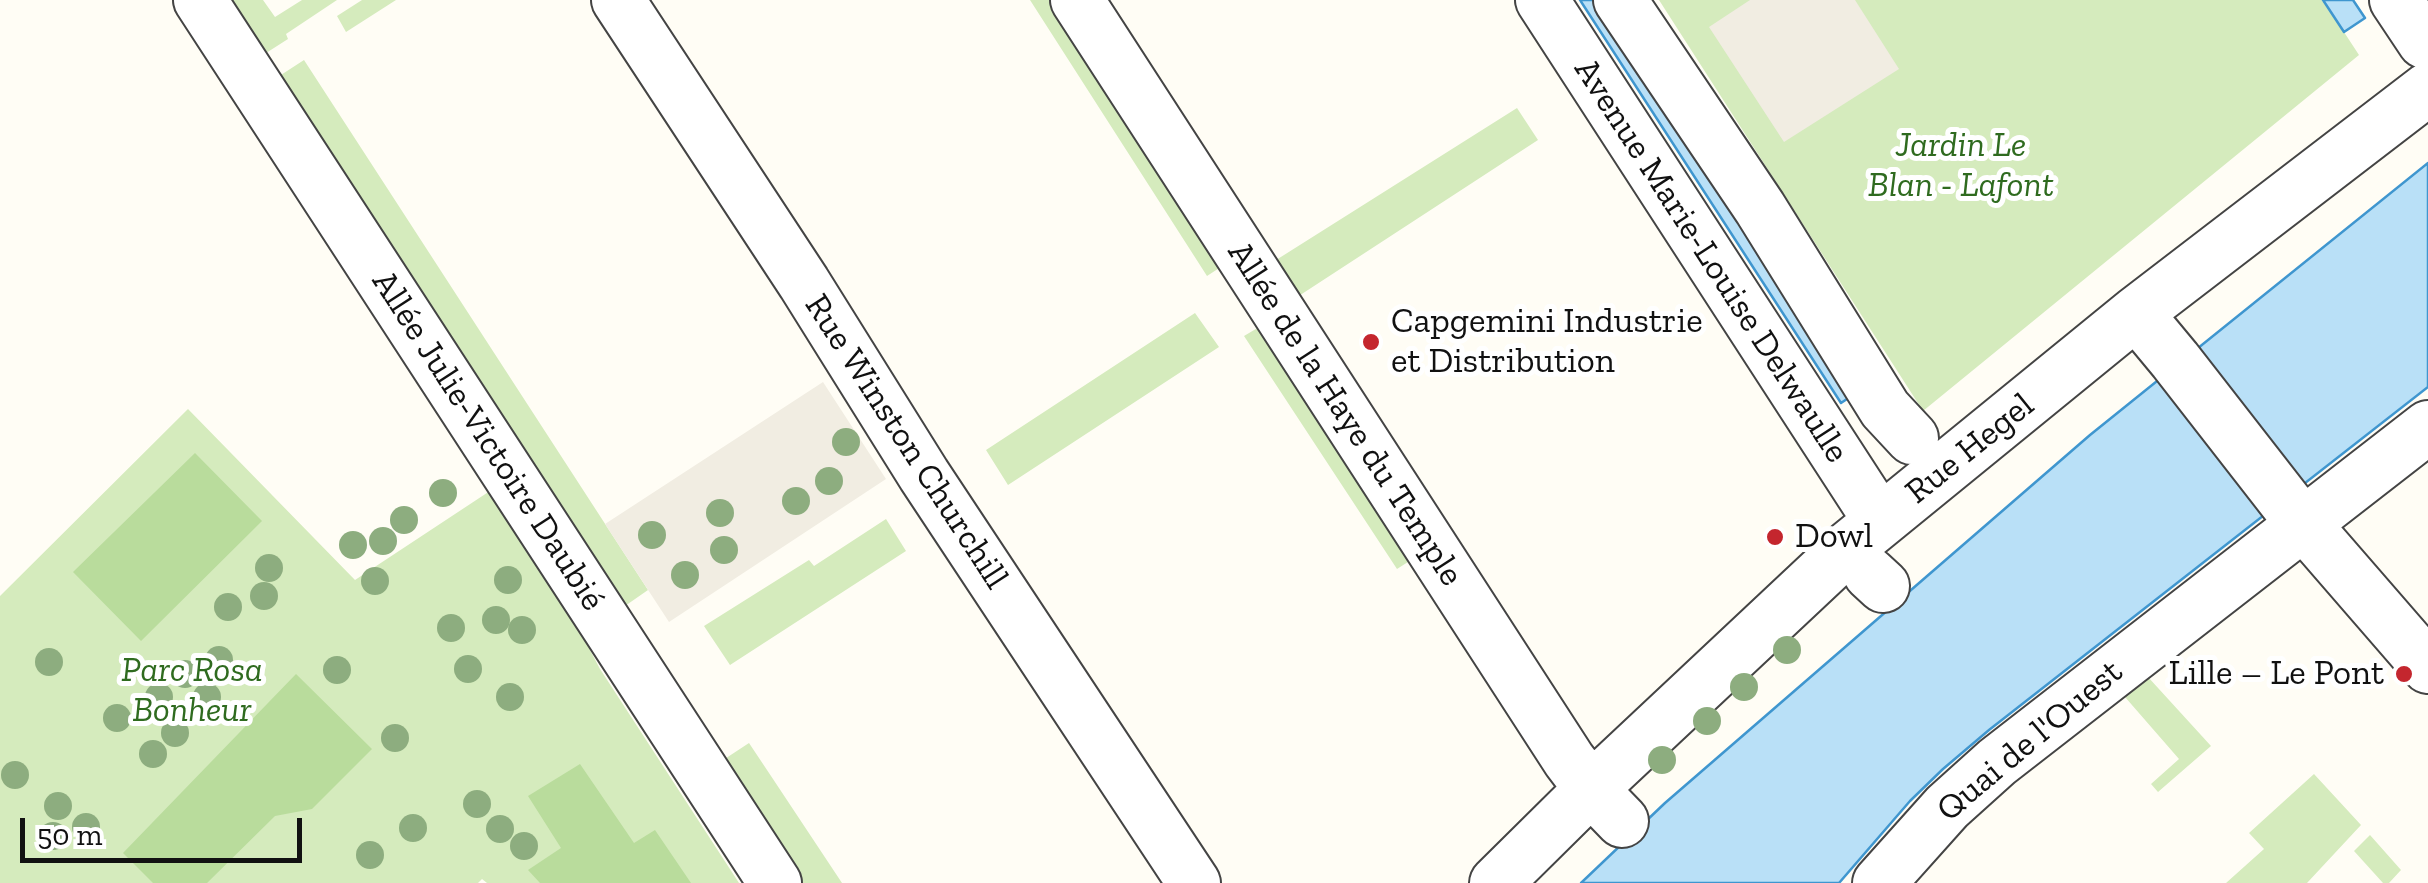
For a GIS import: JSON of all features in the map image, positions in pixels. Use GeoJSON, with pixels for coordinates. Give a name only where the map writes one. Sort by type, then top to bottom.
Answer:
{"type":"FeatureCollection","features":[{"type":"Feature","properties":{"kind":"street","name":"Allée Julie-Victoire Daubié"},"geometry":{"type":"LineString","coordinates":[[200,0],[775,883]]}},
{"type":"Feature","properties":{"kind":"street","name":"Rue Winston Churchill"},"geometry":{"type":"LineString","coordinates":[[618,0],[804,283],[924,475],[1194,883]]}},
{"type":"Feature","properties":{"kind":"street","name":"Allée de la Haye du Temple"},"geometry":{"type":"LineString","coordinates":[[1076,0],[1570,760],[1607,805]]}},
{"type":"Feature","properties":{"kind":"street","name":"Avenue Marie-Louise Delwaulle"},"geometry":{"type":"LineString","coordinates":[[1542,0],[1880,521]]}},
{"type":"Feature","properties":{"kind":"street","name":"Avenue Marie-Louise Delwaulle"},"geometry":{"type":"LineString","coordinates":[[1620,0],[1760,208],[1885,409],[1912,438]]}},
{"type":"Feature","properties":{"kind":"street","name":"Rue Hegel"},"geometry":{"type":"LineString","coordinates":[[1496,883],[1607,805],[1848,547],[2136,313],[2416,44]]}},
{"type":"Feature","properties":{"kind":"street"},"geometry":{"type":"LineString","coordinates":[[2136,313],[2298,516],[2428,667]]}},
{"type":"Feature","properties":{"kind":"street","name":"Quai de l'Ouest"},"geometry":{"type":"LineString","coordinates":[[1879,883],[1934,820],[1997,762],[2298,516],[2428,427]]}},
{"type":"Feature","properties":{"kind":"green space"},"geometry":{"type":"Polygon","coordinates":[[[211,0],[263,0],[275,17],[302,0],[337,0],[252,62],[211,0]]]}},
{"type":"Feature","properties":{"kind":"green space"},"geometry":{"type":"Polygon","coordinates":[[[362,0],[396,0],[346,32],[337,16],[362,0]]]}},
{"type":"Feature","properties":{"kind":"green space"},"geometry":{"type":"Polygon","coordinates":[[[1030,0],[1065,0],[1233,259],[1207,276],[1030,0]]]}},
{"type":"Feature","properties":{"kind":"green space","name":"Jardin Le Blan - Lafont"},"geometry":{"type":"Polygon","coordinates":[[[1659,0],[2323,0],[2359,55],[1923,411],[1659,0]]]}},
{"type":"Feature","properties":{"kind":"green space"},"geometry":{"type":"Polygon","coordinates":[[[304,60],[648,590],[612,615],[267,84],[304,60]]]}},
{"type":"Feature","properties":{"kind":"green space"},"geometry":{"type":"Polygon","coordinates":[[[1517,108],[1538,140],[1288,303],[1265,267],[1517,108]]]}},
{"type":"Feature","properties":{"kind":"green space"},"geometry":{"type":"Polygon","coordinates":[[[1195,313],[1219,347],[1008,485],[986,450],[1195,313]]]}},
{"type":"Feature","properties":{"kind":"green space"},"geometry":{"type":"Polygon","coordinates":[[[1271,320],[1422,553],[1397,569],[1244,336],[1271,320]]]}},
{"type":"Feature","properties":{"kind":"green space","name":"Parc Rosa Bonheur"},"geometry":{"type":"Polygon","coordinates":[[[188,409],[355,580],[502,483],[600,669],[739,883],[487,883],[482,879],[478,883],[0,883],[0,596],[188,409]]]}},
{"type":"Feature","properties":{"kind":"green space"},"geometry":{"type":"Polygon","coordinates":[[[195,453],[262,521],[141,641],[73,572],[195,453]]]}},
{"type":"Feature","properties":{"kind":"green space"},"geometry":{"type":"Polygon","coordinates":[[[886,519],[906,551],[730,665],[704,626],[809,560],[814,566],[886,519]]]}},
{"type":"Feature","properties":{"kind":"green space"},"geometry":{"type":"Polygon","coordinates":[[[296,674],[372,749],[312,809],[275,816],[207,883],[153,883],[123,853],[296,674]]]}},
{"type":"Feature","properties":{"kind":"green space"},"geometry":{"type":"Polygon","coordinates":[[[2148,677],[2211,746],[2158,792],[2151,784],[2179,759],[2125,697],[2148,677]]]}},
{"type":"Feature","properties":{"kind":"green space"},"geometry":{"type":"Polygon","coordinates":[[[749,743],[842,883],[790,883],[714,766],[749,743]]]}},
{"type":"Feature","properties":{"kind":"green space"},"geometry":{"type":"Polygon","coordinates":[[[580,764],[634,843],[655,830],[691,883],[540,883],[528,870],[561,848],[528,796],[580,764]]]}},
{"type":"Feature","properties":{"kind":"green space"},"geometry":{"type":"Polygon","coordinates":[[[2314,774],[2361,825],[2307,883],[2226,883],[2264,849],[2249,833],[2314,774]]]}},
{"type":"Feature","properties":{"kind":"green space"},"geometry":{"type":"Polygon","coordinates":[[[2370,835],[2401,870],[2389,883],[2383,883],[2354,851],[2370,835]]]}},
{"type":"Feature","properties":{"kind":"shaded area"},"geometry":{"type":"Polygon","coordinates":[[[1750,0],[1855,0],[1899,69],[1784,142],[1709,27],[1750,0]]]}},
{"type":"Feature","properties":{"kind":"shaded area"},"geometry":{"type":"Polygon","coordinates":[[[823,382],[886,479],[669,622],[605,524],[823,382]]]}},
{"type":"Feature","properties":{"kind":"water"},"geometry":{"type":"Polygon","coordinates":[[[1580,0],[1601,0],[1853,395],[1841,403],[1580,0]]]}},
{"type":"Feature","properties":{"kind":"water"},"geometry":{"type":"Polygon","coordinates":[[[2323,0],[2353,0],[2365,18],[2344,32],[2323,0]]]}},
{"type":"Feature","properties":{"kind":"water"},"geometry":{"type":"Polygon","coordinates":[[[2428,163],[2428,387],[1989,730],[1910,801],[1839,883],[1581,883],[1665,803],[2090,435],[2428,163]]]}},
{"type":"Feature","properties":{"kind":"place","name":"Capgemini Industrie et Distribution"},"geometry":{"type":"Point","coordinates":[1371,342]}},
{"type":"Feature","properties":{"kind":"place","name":"Dowl"},"geometry":{"type":"Point","coordinates":[1775,537]}},
{"type":"Feature","properties":{"kind":"place","name":"Lille – Le Pont"},"geometry":{"type":"Point","coordinates":[2404,674]}}]}
